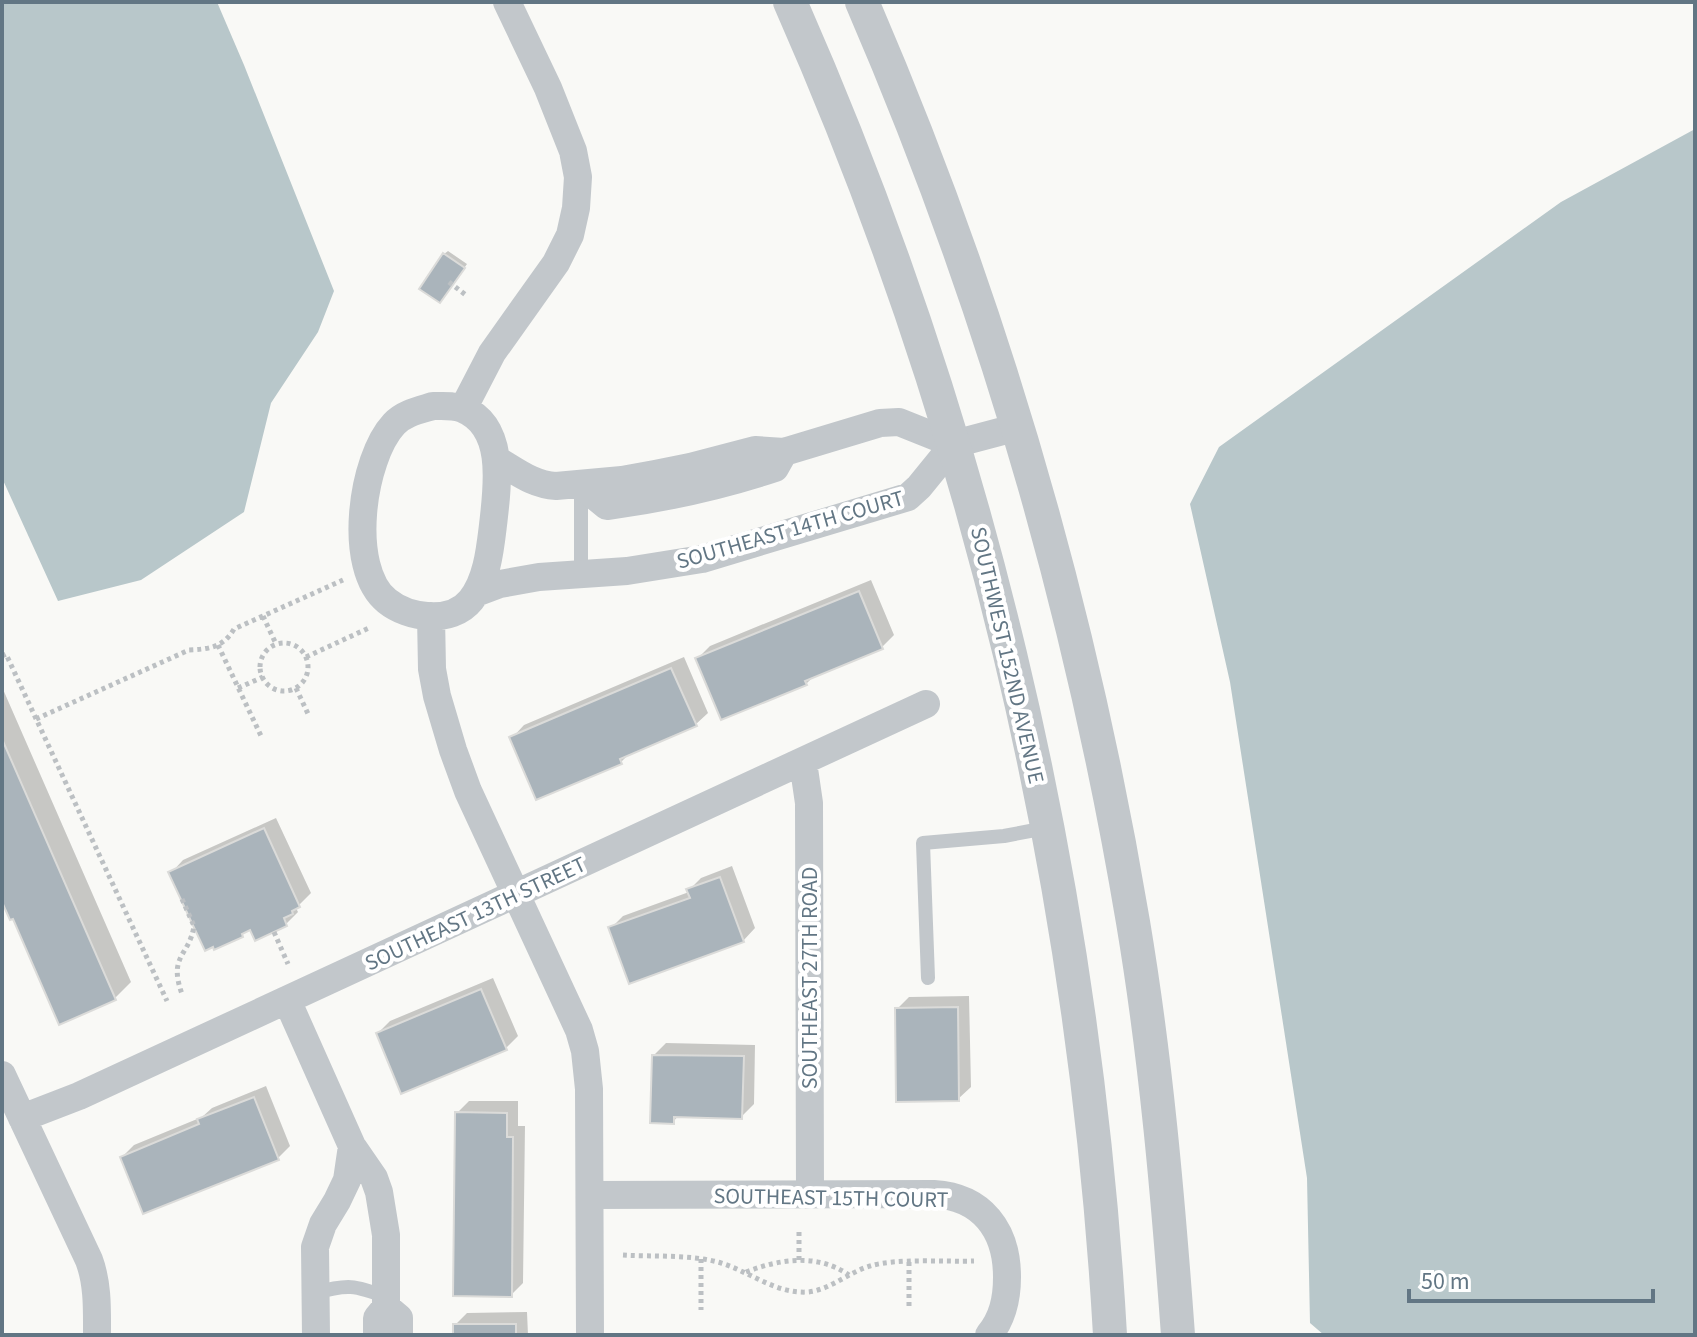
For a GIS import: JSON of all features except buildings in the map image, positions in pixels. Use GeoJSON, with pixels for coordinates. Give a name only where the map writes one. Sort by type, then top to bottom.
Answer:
{"type":"FeatureCollection","features":[{"type":"Feature","properties":{"kind":"street"},"geometry":{"type":"LineString","coordinates":[[463,409],[492,353],[556,263],[570,235],[576,208],[578,177],[573,151],[548,88],[507,2]]}},
{"type":"Feature","properties":{"kind":"street","name":"SOUTHWEST 152ND AVENUE"},"geometry":{"type":"LineString","coordinates":[[790,2],[827,89],[916,327],[954,444],[999,609],[1048,827],[1069,946],[1093,1119],[1110,1335]]}},
{"type":"Feature","properties":{"kind":"street"},"geometry":{"type":"LineString","coordinates":[[862,2],[951,226],[995,351],[1043,519],[1087,692],[1129,895],[1158,1101],[1178,1335]]}},
{"type":"Feature","properties":{"kind":"street"},"geometry":{"type":"LineString","coordinates":[[433,406],[463,409],[475,416],[485,429],[497,460],[489,552],[476,593],[467,604],[442,616],[413,614],[397,608],[383,597],[372,579],[363,540],[364,501],[373,465],[397,420],[433,406]]}},
{"type":"Feature","properties":{"kind":"street"},"geometry":{"type":"LineString","coordinates":[[497,460],[545,485],[581,485],[690,467],[755,450],[784,452],[880,423],[899,422],[954,444],[1018,427]]}},
{"type":"Feature","properties":{"kind":"street","name":"SOUTHEAST 14TH COURT"},"geometry":{"type":"LineString","coordinates":[[476,593],[500,584],[539,577],[653,568],[702,559],[908,497],[954,444]]}},
{"type":"Feature","properties":{"kind":"street"},"geometry":{"type":"LineString","coordinates":[[431,616],[432,669],[444,723],[468,791],[570,1009],[585,1051],[589,1089],[590,1335]]}},
{"type":"Feature","properties":{"kind":"street","name":"SOUTHEAST 13TH STREET"},"geometry":{"type":"LineString","coordinates":[[22,1118],[79,1096],[926,704]]}},
{"type":"Feature","properties":{"kind":"street","name":"SOUTHEAST 27TH ROAD"},"geometry":{"type":"LineString","coordinates":[[803,762],[809,803],[810,1195]]}},
{"type":"Feature","properties":{"kind":"street"},"geometry":{"type":"LineString","coordinates":[[287,1000],[352,1146],[374,1178],[383,1207],[386,1302],[377,1318],[377,1335]]}},
{"type":"Feature","properties":{"kind":"street"},"geometry":{"type":"LineString","coordinates":[[2,1075],[93,1271],[97,1335]]}},
{"type":"Feature","properties":{"kind":"street"},"geometry":{"type":"LineString","coordinates":[[316,1335],[315,1247],[317,1237],[347,1180],[352,1146]]}},
{"type":"Feature","properties":{"kind":"street","name":"SOUTHEAST 15TH COURT"},"geometry":{"type":"LineString","coordinates":[[590,1195],[942,1195],[962,1200],[996,1228],[1007,1258],[1005,1306],[989,1335]]}},
{"type":"Feature","properties":{"kind":"street"},"geometry":{"type":"LineString","coordinates":[[386,1302],[399,1318],[399,1335]]}},
{"type":"Feature","properties":{"kind":"lane"},"geometry":{"type":"LineString","coordinates":[[581,485],[581,575]]}},
{"type":"Feature","properties":{"kind":"lane"},"geometry":{"type":"LineString","coordinates":[[928,978],[923,843],[1004,836],[1048,827]]}},
{"type":"Feature","properties":{"kind":"lane"},"geometry":{"type":"LineString","coordinates":[[315,1293],[349,1286],[364,1288],[386,1302]]}},
{"type":"Feature","properties":{"kind":"path"},"geometry":{"type":"LineString","coordinates":[[449,282],[467,296]]}},
{"type":"Feature","properties":{"kind":"path"},"geometry":{"type":"LineString","coordinates":[[36,719],[189,650],[218,645],[234,629],[344,579]]}},
{"type":"Feature","properties":{"kind":"path"},"geometry":{"type":"LineString","coordinates":[[263,616],[276,644]]}},
{"type":"Feature","properties":{"kind":"path"},"geometry":{"type":"LineString","coordinates":[[306,657],[381,622]]}},
{"type":"Feature","properties":{"kind":"path"},"geometry":{"type":"LineString","coordinates":[[276,644],[292,644],[306,657],[307,675],[296,688],[287,691],[267,684],[260,669],[267,650],[276,644]]}},
{"type":"Feature","properties":{"kind":"path"},"geometry":{"type":"LineString","coordinates":[[218,645],[262,738]]}},
{"type":"Feature","properties":{"kind":"path"},"geometry":{"type":"LineString","coordinates":[[2,656],[6,654],[167,1001]]}},
{"type":"Feature","properties":{"kind":"path"},"geometry":{"type":"LineString","coordinates":[[238,688],[263,677]]}},
{"type":"Feature","properties":{"kind":"path"},"geometry":{"type":"LineString","coordinates":[[296,688],[309,716]]}},
{"type":"Feature","properties":{"kind":"path"},"geometry":{"type":"LineString","coordinates":[[182,899],[194,926],[191,940],[177,963],[177,979],[182,994]]}},
{"type":"Feature","properties":{"kind":"path"},"geometry":{"type":"LineString","coordinates":[[274,932],[288,964]]}},
{"type":"Feature","properties":{"kind":"path"},"geometry":{"type":"LineString","coordinates":[[799,1232],[799,1260]]}},
{"type":"Feature","properties":{"kind":"path"},"geometry":{"type":"LineString","coordinates":[[623,1255],[721,1263],[776,1287],[807,1292],[875,1264],[974,1261]]}},
{"type":"Feature","properties":{"kind":"path"},"geometry":{"type":"LineString","coordinates":[[701,1259],[701,1310]]}},
{"type":"Feature","properties":{"kind":"path"},"geometry":{"type":"LineString","coordinates":[[745,1273],[772,1264],[799,1260],[825,1263],[849,1275]]}},
{"type":"Feature","properties":{"kind":"path"},"geometry":{"type":"LineString","coordinates":[[909,1262],[909,1309]]}},
{"type":"Feature","properties":{"kind":"shaded area"},"geometry":{"type":"Polygon","coordinates":[[[2,2],[217,2],[334,291],[318,332],[271,403],[244,512],[141,580],[58,601],[2,478],[2,2]]]}},
{"type":"Feature","properties":{"kind":"shaded area"},"geometry":{"type":"Polygon","coordinates":[[[1695,129],[1695,1335],[1324,1335],[1310,1323],[1307,1178],[1230,682],[1190,504],[1219,447],[1561,202],[1695,129]]]}}]}
